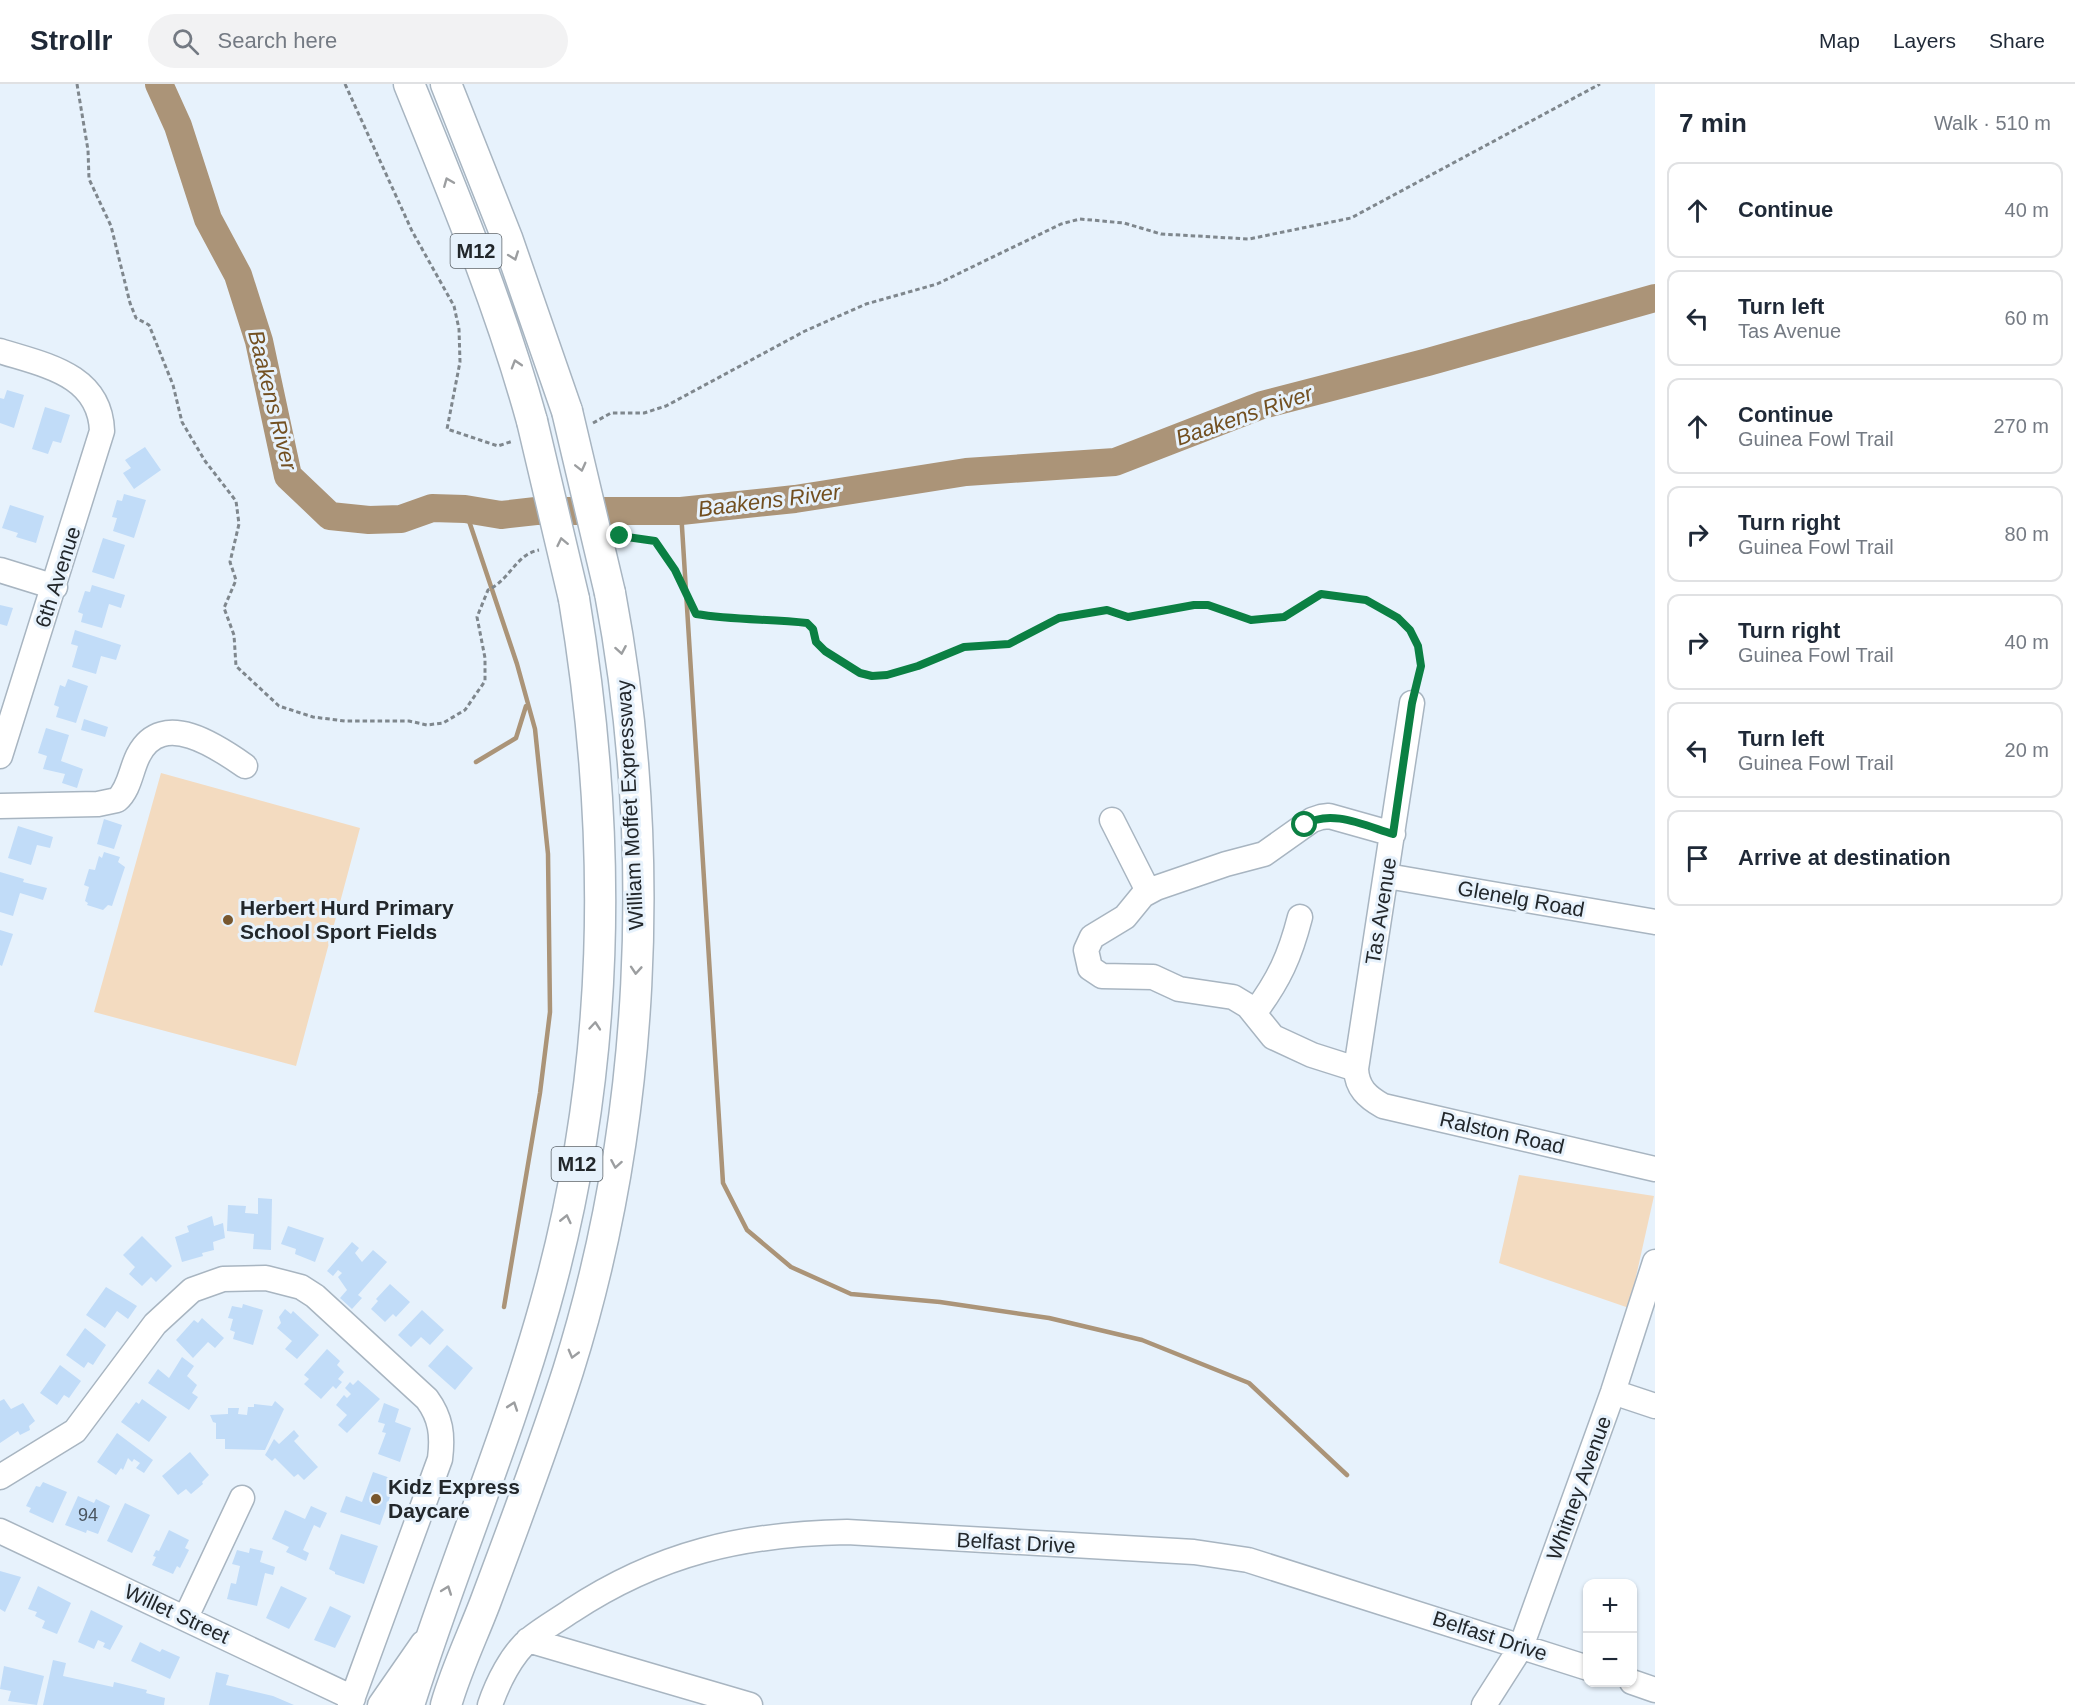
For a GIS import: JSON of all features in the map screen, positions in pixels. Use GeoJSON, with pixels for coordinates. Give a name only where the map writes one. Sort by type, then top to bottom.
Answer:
{"type":"FeatureCollection","features":[{"type":"Feature","properties":{"kind":"main road","name":"William Moffet Expressway"},"geometry":{"type":"LineString","coordinates":[[409,1705],[433,1629],[492,1469],[545,1305],[568,1214],[590,1080],[601,919],[601,832],[588,686],[574,599],[526,430],[510,346],[483,268],[410,84]]}},
{"type":"Feature","properties":{"kind":"main road","name":"William Moffet Expressway"},"geometry":{"type":"LineString","coordinates":[[446,84],[580,417],[622,655],[632,742],[638,903],[632,1030],[619,1146],[595,1269],[566,1377],[536,1470],[454,1678],[446,1705]]}},
{"type":"Feature","properties":{"kind":"street","name":"6th Avenue"},"geometry":{"type":"LineString","coordinates":[[0,351],[72,375],[93,397],[100,417],[101,438],[0,756]]}},
{"type":"Feature","properties":{"kind":"street"},"geometry":{"type":"LineString","coordinates":[[0,570],[55,587]]}},
{"type":"Feature","properties":{"kind":"street","name":"Tas Avenue"},"geometry":{"type":"LineString","coordinates":[[1356,1076],[1412,703]]}},
{"type":"Feature","properties":{"kind":"street"},"geometry":{"type":"LineString","coordinates":[[0,806],[98,804],[117,800],[125,789],[144,746],[151,739],[173,733],[202,738],[245,766]]}},
{"type":"Feature","properties":{"kind":"street"},"geometry":{"type":"LineString","coordinates":[[1356,1076],[1273,1037],[1255,1012],[1242,1001],[1222,993],[1179,989],[1161,980],[1143,976],[1102,976],[1090,968],[1086,950],[1092,937],[1125,917],[1148,891],[1226,864],[1264,854],[1312,820],[1329,816],[1393,834]]}},
{"type":"Feature","properties":{"kind":"street"},"geometry":{"type":"LineString","coordinates":[[1112,820],[1148,891]]}},
{"type":"Feature","properties":{"kind":"street","name":"Glenelg Road"},"geometry":{"type":"LineString","coordinates":[[1387,876],[1655,922]]}},
{"type":"Feature","properties":{"kind":"street"},"geometry":{"type":"LineString","coordinates":[[1255,1012],[1279,979],[1287,961],[1300,917]]}},
{"type":"Feature","properties":{"kind":"street","name":"Ralston Road"},"geometry":{"type":"LineString","coordinates":[[1356,1076],[1371,1099],[1383,1106],[1655,1169]]}},
{"type":"Feature","properties":{"kind":"street","name":"Whitney Avenue"},"geometry":{"type":"LineString","coordinates":[[1484,1705],[1521,1647],[1613,1392],[1655,1262]]}},
{"type":"Feature","properties":{"kind":"street"},"geometry":{"type":"LineString","coordinates":[[0,1477],[75,1431],[155,1324],[192,1290],[223,1279],[252,1277],[285,1282],[315,1296],[427,1399],[439,1418],[441,1430],[440,1459],[352,1701]]}},
{"type":"Feature","properties":{"kind":"street"},"geometry":{"type":"LineString","coordinates":[[1613,1392],[1655,1406]]}},
{"type":"Feature","properties":{"kind":"street"},"geometry":{"type":"LineString","coordinates":[[186,1617],[242,1498]]}},
{"type":"Feature","properties":{"kind":"street","name":"Willet Street"},"geometry":{"type":"LineString","coordinates":[[0,1531],[186,1617],[352,1701]]}},
{"type":"Feature","properties":{"kind":"street","name":"Belfast Drive"},"geometry":{"type":"LineString","coordinates":[[490,1705],[508,1668],[528,1640],[606,1588],[665,1562],[741,1540],[798,1533],[847,1532],[1194,1552],[1248,1560],[1583,1667]]}},
{"type":"Feature","properties":{"kind":"street"},"geometry":{"type":"LineString","coordinates":[[380,1705],[433,1629]]}},
{"type":"Feature","properties":{"kind":"street"},"geometry":{"type":"LineString","coordinates":[[528,1640],[750,1705]]}},
{"type":"Feature","properties":{"kind":"street"},"geometry":{"type":"LineString","coordinates":[[1637,1685],[1655,1690]]}},
{"type":"Feature","properties":{"kind":"path"},"geometry":{"type":"LineString","coordinates":[[77,84],[88,150],[89,179],[111,226],[130,303],[136,318],[149,325],[173,386],[182,423],[205,461],[236,501],[239,524],[230,562],[236,580],[224,608],[234,635],[236,666],[279,706],[313,717],[345,721],[409,721],[427,725],[443,723],[465,710],[485,681],[485,658],[477,617],[488,590],[498,586],[527,552]]}},
{"type":"Feature","properties":{"kind":"path"},"geometry":{"type":"LineString","coordinates":[[345,84],[412,231],[454,306],[459,329],[460,362],[447,429],[498,446],[526,430]]}},
{"type":"Feature","properties":{"kind":"path"},"geometry":{"type":"LineString","coordinates":[[580,417],[612,413],[644,413],[666,406],[805,332],[866,304],[937,284],[1061,224],[1080,219],[1124,223],[1161,234],[1249,239],[1351,218],[1600,84]]}},
{"type":"Feature","properties":{"kind":"path"},"geometry":{"type":"LineString","coordinates":[[620,536],[655,541],[675,570],[696,614],[722,619],[739,617],[807,623],[813,629],[816,642],[825,651],[860,673],[872,676],[887,675],[918,666],[964,647],[1009,644],[1059,618],[1098,611],[1107,610],[1128,617],[1194,605],[1208,605],[1251,620],[1284,617],[1321,594],[1366,600],[1398,618],[1410,630],[1418,646],[1421,666],[1412,703]]}},
{"type":"Feature","properties":{"kind":"shaded area","name":"Herbert Hurd Primary School Sport Fields"},"geometry":{"type":"Polygon","coordinates":[[[161,773],[360,828],[296,1066],[94,1012],[161,773]]]}},
{"type":"Feature","properties":{"kind":"shaded area"},"geometry":{"type":"Polygon","coordinates":[[[1519,1175],[1654,1196],[1629,1308],[1499,1263],[1519,1175]]]}},
{"type":"Feature","properties":{"kind":"building"},"geometry":{"type":"Polygon","coordinates":[[[7,390],[24,395],[14,428],[0,423],[0,398],[4,399],[7,390]]]}},
{"type":"Feature","properties":{"kind":"building"},"geometry":{"type":"Polygon","coordinates":[[[45,407],[70,415],[61,443],[53,441],[48,454],[32,449],[45,407]]]}},
{"type":"Feature","properties":{"kind":"building"},"geometry":{"type":"Polygon","coordinates":[[[145,447],[161,470],[134,489],[123,473],[131,468],[125,460],[145,447]]]}},
{"type":"Feature","properties":{"kind":"building"},"geometry":{"type":"Polygon","coordinates":[[[124,494],[146,500],[134,538],[113,531],[117,518],[112,517],[117,500],[122,501],[124,494]]]}},
{"type":"Feature","properties":{"kind":"building"},"geometry":{"type":"Polygon","coordinates":[[[10,505],[44,516],[36,543],[16,537],[18,533],[2,528],[10,505]]]}},
{"type":"Feature","properties":{"kind":"building"},"geometry":{"type":"Polygon","coordinates":[[[103,538],[125,545],[114,579],[92,572],[103,538]]]}},
{"type":"Feature","properties":{"kind":"building"},"geometry":{"type":"Polygon","coordinates":[[[92,585],[125,595],[121,608],[109,604],[102,628],[81,622],[83,614],[78,612],[85,591],[90,592],[92,585]]]}},
{"type":"Feature","properties":{"kind":"building"},"geometry":{"type":"Polygon","coordinates":[[[0,605],[13,608],[7,626],[0,624],[0,605]]]}},
{"type":"Feature","properties":{"kind":"building"},"geometry":{"type":"Polygon","coordinates":[[[75,630],[121,645],[116,660],[101,656],[96,674],[72,667],[78,646],[71,644],[75,630]]]}},
{"type":"Feature","properties":{"kind":"building"},"geometry":{"type":"Polygon","coordinates":[[[68,679],[88,686],[76,723],[56,717],[59,707],[54,705],[60,685],[65,687],[68,679]]]}},
{"type":"Feature","properties":{"kind":"building"},"geometry":{"type":"Polygon","coordinates":[[[84,719],[108,727],[105,737],[81,730],[84,719]]]}},
{"type":"Feature","properties":{"kind":"building"},"geometry":{"type":"Polygon","coordinates":[[[46,728],[69,735],[61,761],[83,769],[77,788],[62,783],[65,774],[43,769],[47,756],[38,753],[46,728]]]}},
{"type":"Feature","properties":{"kind":"building"},"geometry":{"type":"Polygon","coordinates":[[[104,819],[122,825],[114,849],[97,844],[104,819]]]}},
{"type":"Feature","properties":{"kind":"building"},"geometry":{"type":"Polygon","coordinates":[[[18,826],[53,837],[50,848],[37,845],[31,865],[8,858],[18,826]]]}},
{"type":"Feature","properties":{"kind":"building"},"geometry":{"type":"Polygon","coordinates":[[[104,852],[120,857],[118,862],[125,867],[112,906],[108,905],[103,910],[87,905],[85,901],[89,887],[84,885],[89,869],[95,870],[99,856],[102,858],[104,852]]]}},
{"type":"Feature","properties":{"kind":"building"},"geometry":{"type":"Polygon","coordinates":[[[0,872],[24,879],[23,882],[47,888],[43,900],[20,893],[13,916],[0,912],[0,872]]]}},
{"type":"Feature","properties":{"kind":"building"},"geometry":{"type":"Polygon","coordinates":[[[0,930],[13,934],[2,966],[0,965],[0,930]]]}},
{"type":"Feature","properties":{"kind":"building"},"geometry":{"type":"Polygon","coordinates":[[[258,1198],[272,1199],[271,1250],[253,1249],[254,1234],[227,1231],[228,1205],[246,1206],[245,1213],[258,1214],[258,1198]]]}},
{"type":"Feature","properties":{"kind":"building"},"geometry":{"type":"Polygon","coordinates":[[[212,1216],[214,1226],[223,1223],[225,1238],[213,1242],[214,1250],[182,1262],[175,1237],[189,1232],[187,1226],[212,1216]]]}},
{"type":"Feature","properties":{"kind":"building"},"geometry":{"type":"Polygon","coordinates":[[[288,1226],[324,1238],[315,1262],[295,1254],[296,1249],[281,1244],[288,1226]]]}},
{"type":"Feature","properties":{"kind":"building"},"geometry":{"type":"Polygon","coordinates":[[[142,1236],[172,1266],[156,1282],[151,1277],[142,1286],[129,1274],[135,1267],[123,1255],[142,1236]]]}},
{"type":"Feature","properties":{"kind":"building"},"geometry":{"type":"Polygon","coordinates":[[[352,1242],[359,1248],[355,1253],[362,1262],[373,1250],[387,1262],[358,1295],[362,1298],[352,1309],[340,1298],[347,1290],[338,1277],[342,1273],[338,1270],[333,1276],[327,1271],[352,1242]]]}},
{"type":"Feature","properties":{"kind":"building"},"geometry":{"type":"Polygon","coordinates":[[[390,1284],[410,1302],[396,1317],[393,1314],[385,1322],[371,1309],[378,1301],[376,1299],[390,1284]]]}},
{"type":"Feature","properties":{"kind":"building"},"geometry":{"type":"Polygon","coordinates":[[[106,1287],[137,1306],[128,1319],[117,1311],[105,1328],[86,1315],[106,1287]]]}},
{"type":"Feature","properties":{"kind":"building"},"geometry":{"type":"Polygon","coordinates":[[[243,1304],[263,1310],[253,1345],[233,1339],[235,1332],[230,1330],[233,1319],[228,1318],[232,1306],[242,1308],[243,1304]]]}},
{"type":"Feature","properties":{"kind":"building"},"geometry":{"type":"Polygon","coordinates":[[[285,1309],[291,1314],[293,1311],[319,1335],[297,1359],[285,1349],[292,1341],[277,1328],[281,1323],[279,1317],[285,1309]]]}},
{"type":"Feature","properties":{"kind":"building"},"geometry":{"type":"Polygon","coordinates":[[[422,1310],[444,1330],[430,1345],[421,1337],[411,1347],[398,1335],[422,1310]]]}},
{"type":"Feature","properties":{"kind":"building"},"geometry":{"type":"Polygon","coordinates":[[[202,1318],[224,1338],[215,1348],[208,1342],[193,1358],[176,1340],[194,1320],[198,1323],[202,1318]]]}},
{"type":"Feature","properties":{"kind":"building"},"geometry":{"type":"Polygon","coordinates":[[[85,1328],[106,1345],[93,1365],[88,1362],[84,1368],[66,1355],[85,1328]]]}},
{"type":"Feature","properties":{"kind":"building"},"geometry":{"type":"Polygon","coordinates":[[[447,1345],[473,1368],[455,1390],[428,1366],[447,1345]]]}},
{"type":"Feature","properties":{"kind":"building"},"geometry":{"type":"Polygon","coordinates":[[[327,1349],[340,1361],[337,1365],[344,1372],[338,1379],[342,1382],[336,1389],[333,1386],[321,1399],[304,1384],[309,1379],[304,1375],[327,1349]]]}},
{"type":"Feature","properties":{"kind":"building"},"geometry":{"type":"Polygon","coordinates":[[[182,1357],[194,1366],[187,1376],[197,1385],[192,1393],[198,1397],[189,1410],[148,1383],[158,1369],[169,1378],[182,1357]]]}},
{"type":"Feature","properties":{"kind":"building"},"geometry":{"type":"Polygon","coordinates":[[[60,1365],[81,1381],[69,1398],[64,1395],[57,1405],[40,1393],[60,1365]]]}},
{"type":"Feature","properties":{"kind":"building"},"geometry":{"type":"Polygon","coordinates":[[[358,1380],[380,1399],[347,1433],[338,1425],[347,1415],[336,1405],[344,1395],[347,1398],[351,1394],[345,1388],[350,1382],[353,1385],[358,1380]]]}},
{"type":"Feature","properties":{"kind":"building"},"geometry":{"type":"Polygon","coordinates":[[[4,1399],[11,1409],[23,1403],[35,1421],[29,1426],[30,1430],[20,1435],[18,1431],[0,1443],[0,1401],[4,1399]]]}},
{"type":"Feature","properties":{"kind":"building"},"geometry":{"type":"Polygon","coordinates":[[[142,1399],[167,1417],[149,1442],[121,1422],[136,1402],[139,1404],[142,1399]]]}},
{"type":"Feature","properties":{"kind":"building"},"geometry":{"type":"Polygon","coordinates":[[[275,1401],[284,1409],[265,1450],[225,1449],[225,1439],[216,1439],[216,1423],[210,1415],[228,1414],[228,1408],[239,1408],[238,1414],[247,1415],[248,1407],[254,1407],[254,1404],[272,1406],[275,1401]]]}},
{"type":"Feature","properties":{"kind":"building"},"geometry":{"type":"Polygon","coordinates":[[[384,1403],[399,1409],[395,1422],[411,1428],[400,1462],[378,1454],[386,1433],[382,1432],[385,1424],[378,1422],[384,1403]]]}},
{"type":"Feature","properties":{"kind":"building"},"geometry":{"type":"Polygon","coordinates":[[[294,1430],[299,1436],[294,1441],[318,1467],[304,1480],[298,1474],[294,1477],[275,1458],[272,1461],[265,1455],[274,1439],[279,1444],[294,1430]]]}},
{"type":"Feature","properties":{"kind":"building"},"geometry":{"type":"Polygon","coordinates":[[[117,1433],[153,1460],[144,1473],[136,1468],[140,1463],[134,1459],[132,1462],[128,1458],[123,1470],[121,1468],[116,1475],[97,1462],[117,1433]]]}},
{"type":"Feature","properties":{"kind":"building"},"geometry":{"type":"Polygon","coordinates":[[[190,1452],[209,1475],[202,1482],[203,1484],[191,1494],[186,1489],[178,1495],[162,1476],[190,1452]]]}},
{"type":"Feature","properties":{"kind":"building","name":"Kidz Express Daycare"},"geometry":{"type":"Polygon","coordinates":[[[373,1472],[396,1480],[380,1525],[340,1512],[346,1496],[362,1502],[373,1472]]]}},
{"type":"Feature","properties":{"kind":"building"},"geometry":{"type":"Polygon","coordinates":[[[43,1482],[67,1492],[53,1523],[29,1512],[31,1508],[26,1506],[36,1486],[40,1487],[43,1482]]]}},
{"type":"Feature","properties":{"kind":"building"},"geometry":{"type":"Polygon","coordinates":[[[78,1496],[94,1503],[96,1499],[110,1506],[98,1534],[87,1530],[86,1533],[65,1525],[78,1496]]]}},
{"type":"Feature","properties":{"kind":"building"},"geometry":{"type":"Polygon","coordinates":[[[125,1503],[150,1515],[132,1553],[107,1541],[125,1503]]]}},
{"type":"Feature","properties":{"kind":"building"},"geometry":{"type":"Polygon","coordinates":[[[311,1506],[327,1513],[320,1528],[314,1525],[303,1550],[309,1553],[306,1561],[286,1552],[289,1547],[272,1539],[285,1510],[305,1519],[311,1506]]]}},
{"type":"Feature","properties":{"kind":"building"},"geometry":{"type":"Polygon","coordinates":[[[169,1530],[189,1540],[185,1548],[189,1550],[180,1568],[177,1566],[173,1574],[152,1565],[156,1557],[153,1556],[156,1550],[159,1551],[169,1530]]]}},
{"type":"Feature","properties":{"kind":"building"},"geometry":{"type":"Polygon","coordinates":[[[341,1534],[378,1546],[364,1584],[335,1574],[329,1569],[341,1534]]]}},
{"type":"Feature","properties":{"kind":"building"},"geometry":{"type":"Polygon","coordinates":[[[250,1548],[263,1551],[260,1562],[275,1567],[273,1575],[265,1573],[257,1606],[227,1599],[231,1583],[236,1584],[240,1566],[232,1564],[237,1550],[249,1553],[250,1548]]]}},
{"type":"Feature","properties":{"kind":"building"},"geometry":{"type":"Polygon","coordinates":[[[0,1571],[21,1577],[5,1612],[0,1609],[0,1571]]]}},
{"type":"Feature","properties":{"kind":"building"},"geometry":{"type":"Polygon","coordinates":[[[38,1586],[71,1603],[57,1634],[42,1628],[45,1621],[35,1616],[37,1612],[28,1609],[38,1586]]]}},
{"type":"Feature","properties":{"kind":"building"},"geometry":{"type":"Polygon","coordinates":[[[281,1586],[307,1598],[289,1629],[266,1618],[281,1586]]]}},
{"type":"Feature","properties":{"kind":"building"},"geometry":{"type":"Polygon","coordinates":[[[330,1606],[351,1616],[335,1648],[314,1640],[330,1606]]]}},
{"type":"Feature","properties":{"kind":"building"},"geometry":{"type":"Polygon","coordinates":[[[91,1610],[123,1626],[110,1650],[103,1647],[105,1643],[98,1640],[94,1649],[78,1642],[91,1610]]]}},
{"type":"Feature","properties":{"kind":"building"},"geometry":{"type":"Polygon","coordinates":[[[140,1642],[160,1652],[162,1649],[180,1657],[170,1679],[131,1661],[140,1642]]]}},
{"type":"Feature","properties":{"kind":"building"},"geometry":{"type":"Polygon","coordinates":[[[53,1660],[66,1663],[63,1676],[113,1687],[114,1682],[147,1690],[146,1693],[165,1698],[164,1705],[43,1705],[53,1660]]]}},
{"type":"Feature","properties":{"kind":"building"},"geometry":{"type":"Polygon","coordinates":[[[4,1666],[44,1676],[37,1705],[8,1701],[11,1691],[0,1689],[4,1666]]]}},
{"type":"Feature","properties":{"kind":"building"},"geometry":{"type":"Polygon","coordinates":[[[216,1672],[229,1675],[226,1685],[273,1696],[294,1705],[209,1705],[216,1672]]]}},
{"type":"Feature","properties":{"kind":"waterway","name":"Baakens River"},"geometry":{"type":"LineString","coordinates":[[159,84],[178,126],[208,219],[238,275],[259,341],[288,476],[330,516],[369,520],[401,519],[432,508],[465,509],[501,515],[536,511],[681,511],[795,499],[966,472],[1115,462],[1262,405],[1428,362],[1655,298]]}},
{"type":"Feature","properties":{"kind":"waterway"},"geometry":{"type":"LineString","coordinates":[[465,509],[517,664],[535,729],[548,854],[550,1012],[540,1093],[504,1307]]}},
{"type":"Feature","properties":{"kind":"waterway"},"geometry":{"type":"LineString","coordinates":[[681,511],[723,1183],[747,1230],[791,1267],[851,1294],[940,1302],[1049,1318],[1142,1340],[1249,1383],[1347,1475]]}},
{"type":"Feature","properties":{"kind":"waterway"},"geometry":{"type":"LineString","coordinates":[[476,762],[516,738],[526,706]]}},
{"type":"Feature","properties":{"kind":"place","name":"Herbert Hurd Primary School Sport Fields"},"geometry":{"type":"Point","coordinates":[228,920]}},
{"type":"Feature","properties":{"kind":"place","name":"Kidz Express Daycare"},"geometry":{"type":"Point","coordinates":[376,1499]}},
{"type":"Feature","properties":{"kind":"route"},"geometry":{"type":"LineString","coordinates":[[620,536],[655,541],[675,570],[696,614],[722,619],[739,617],[807,623],[813,629],[816,642],[825,651],[860,673],[872,676],[887,675],[918,666],[964,647],[1009,644],[1045,623],[1059,618],[1107,610],[1128,617],[1194,605],[1208,605],[1251,620],[1284,617],[1306,601],[1321,594],[1366,600],[1398,618],[1410,630],[1418,646],[1421,666],[1412,703],[1393,834],[1329,816],[1317,818],[1305,825]]}}]}
